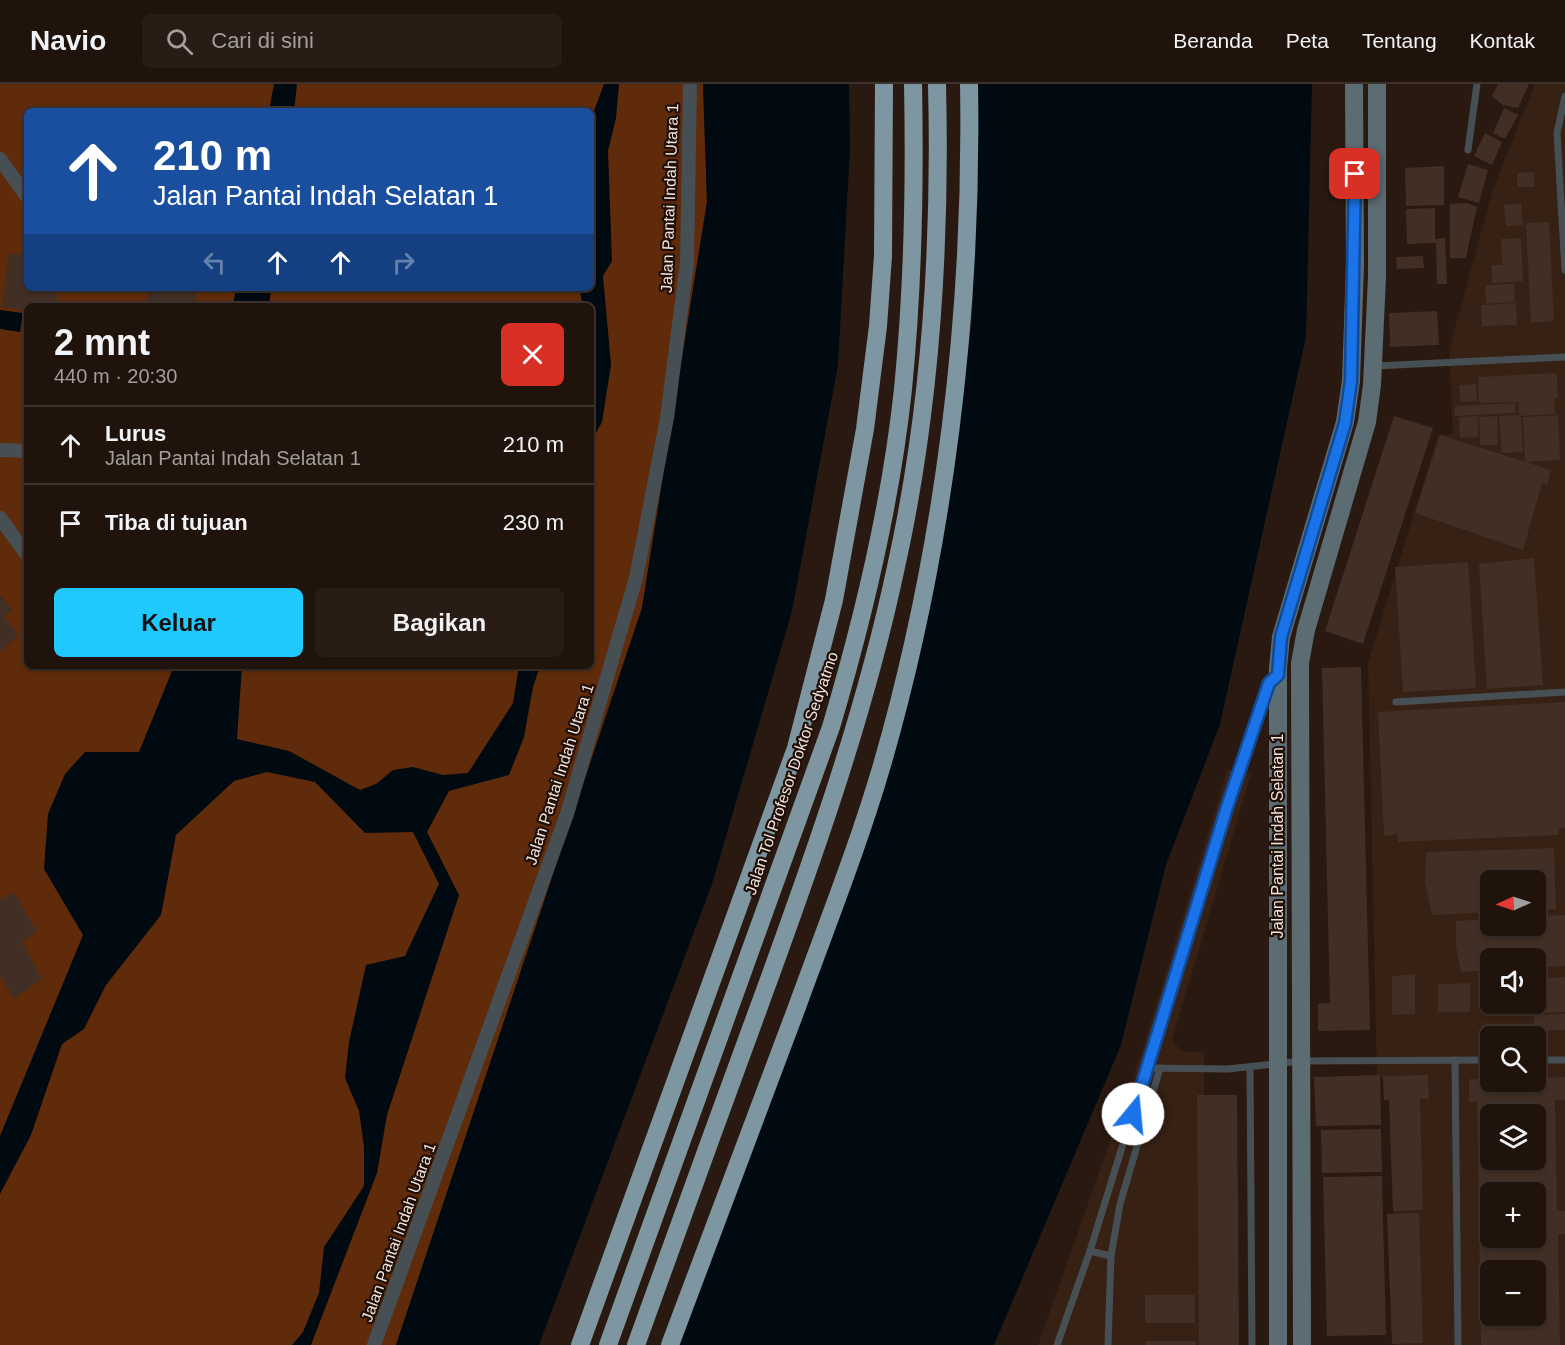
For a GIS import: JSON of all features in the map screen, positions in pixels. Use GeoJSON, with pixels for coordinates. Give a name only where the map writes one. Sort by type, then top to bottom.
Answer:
{"type":"FeatureCollection","features":[{"type":"Feature","properties":{"kind":"highway","name":"Jalan Tol Profesor Doktor Sedyatmo"},"geometry":{"type":"LineString","coordinates":[[580,1345],[796,748],[834,600],[865,429],[878,326],[883,256],[884,84]]}},
{"type":"Feature","properties":{"kind":"highway","name":"Jalan Tol Profesor Doktor Sedyatmo"},"geometry":{"type":"LineString","coordinates":[[608,1345],[831,726],[853,653],[888,488],[903,390],[910,300],[913,84]]}},
{"type":"Feature","properties":{"kind":"highway"},"geometry":{"type":"LineString","coordinates":[[636,1345],[828,817],[876,652],[897,565],[926,382],[935,283],[939,152],[938,84]]}},
{"type":"Feature","properties":{"kind":"highway"},"geometry":{"type":"LineString","coordinates":[[670,1345],[840,892],[882,765],[904,676],[922,594],[950,432],[963,325],[969,84]]}},
{"type":"Feature","properties":{"kind":"street","name":"Jalan Pantai Indah Utara 1"},"geometry":{"type":"LineString","coordinates":[[374,1345],[567,814],[636,578],[667,418],[687,263],[690,84]]}},
{"type":"Feature","properties":{"kind":"street","name":"Jalan Pantai Indah Selatan 1"},"geometry":{"type":"LineString","coordinates":[[1278,1345],[1276,1066],[1278,675],[1281,637],[1345,423],[1352,364],[1355,265],[1354,84]]}},
{"type":"Feature","properties":{"kind":"street","name":"Jalan Pantai Indah Selatan 1"},"geometry":{"type":"LineString","coordinates":[[1302,1345],[1300,663],[1306,630],[1367,422],[1373,366],[1377,277],[1377,84]]}},
{"type":"Feature","properties":{"kind":"street"},"geometry":{"type":"LineString","coordinates":[[0,159],[21,181]]}},
{"type":"Feature","properties":{"kind":"street"},"geometry":{"type":"LineString","coordinates":[[1352,364],[1373,366]]}},
{"type":"Feature","properties":{"kind":"street"},"geometry":{"type":"LineString","coordinates":[[0,450],[24,451]]}},
{"type":"Feature","properties":{"kind":"street"},"geometry":{"type":"LineString","coordinates":[[0,518],[24,551]]}},
{"type":"Feature","properties":{"kind":"lane"},"geometry":{"type":"LineString","coordinates":[[1468,150],[1477,84]]}},
{"type":"Feature","properties":{"kind":"lane"},"geometry":{"type":"LineString","coordinates":[[1565,96],[1557,133],[1565,270]]}},
{"type":"Feature","properties":{"kind":"lane"},"geometry":{"type":"LineString","coordinates":[[1373,366],[1565,357]]}},
{"type":"Feature","properties":{"kind":"lane"},"geometry":{"type":"LineString","coordinates":[[1057,1345],[1090,1251],[1227,807],[1269,683],[1278,675]]}},
{"type":"Feature","properties":{"kind":"lane"},"geometry":{"type":"LineString","coordinates":[[1396,702],[1565,692]]}},
{"type":"Feature","properties":{"kind":"lane"},"geometry":{"type":"LineString","coordinates":[[1455,1060],[1458,1345]]}},
{"type":"Feature","properties":{"kind":"lane"},"geometry":{"type":"LineString","coordinates":[[1147,1068],[1276,1066],[1301,1061],[1480,1060]]}},
{"type":"Feature","properties":{"kind":"lane"},"geometry":{"type":"LineString","coordinates":[[1546,1060],[1565,1060]]}},
{"type":"Feature","properties":{"kind":"lane"},"geometry":{"type":"LineString","coordinates":[[1250,1067],[1252,1345]]}},
{"type":"Feature","properties":{"kind":"lane"},"geometry":{"type":"LineString","coordinates":[[1108,1345],[1111,1256],[1120,1204],[1160,1068]]}},
{"type":"Feature","properties":{"kind":"lane"},"geometry":{"type":"LineString","coordinates":[[1090,1251],[1111,1256]]}},
{"type":"Feature","properties":{"kind":"shaded area"},"geometry":{"type":"Polygon","coordinates":[[[0,84],[703,84],[707,202],[642,608],[396,1345],[0,1345],[0,84]]]}},
{"type":"Feature","properties":{"kind":"shaded area"},"geometry":{"type":"Polygon","coordinates":[[[274,84],[297,84],[294,108],[270,108],[274,84]]]}},
{"type":"Feature","properties":{"kind":"shaded area"},"geometry":{"type":"Polygon","coordinates":[[[604,84],[619,84],[616,118],[608,151],[612,261],[603,276],[611,365],[602,422],[594,437],[594,303],[582,303],[580,291],[594,291],[594,111],[604,84]]]}},
{"type":"Feature","properties":{"kind":"shaded area"},"geometry":{"type":"Polygon","coordinates":[[[703,84],[849,84],[850,149],[838,365],[792,611],[712,884],[539,1345],[396,1345],[642,608],[707,202],[703,84]]]}},
{"type":"Feature","properties":{"kind":"shaded area"},"geometry":{"type":"Polygon","coordinates":[[[974,84],[1312,84],[1306,337],[1220,724],[1166,865],[1121,1045],[994,1345],[676,1345],[890,755],[927,595],[972,322],[976,158],[974,84]]]}},
{"type":"Feature","properties":{"kind":"shaded area"},"geometry":{"type":"Polygon","coordinates":[[[1535,84],[1565,84],[1565,1345],[1395,1345],[1393,1076],[1377,1078],[1368,663],[1438,435],[1453,434],[1449,350],[1492,192],[1535,84]]]}},
{"type":"Feature","properties":{"kind":"shaded area"},"geometry":{"type":"Polygon","coordinates":[[[236,291],[271,291],[269,303],[234,303],[236,291]]]}},
{"type":"Feature","properties":{"kind":"shaded area"},"geometry":{"type":"Polygon","coordinates":[[[0,310],[23,313],[20,332],[0,329],[0,310]]]}},
{"type":"Feature","properties":{"kind":"shaded area"},"geometry":{"type":"Polygon","coordinates":[[[173,669],[242,669],[237,739],[289,751],[360,790],[376,784],[393,770],[413,767],[443,775],[468,773],[513,703],[519,669],[539,669],[533,687],[524,737],[509,775],[449,791],[427,832],[459,895],[387,1115],[377,1173],[311,1345],[292,1345],[303,1332],[319,1293],[324,1247],[364,1186],[364,1147],[359,1111],[345,1078],[349,1042],[366,965],[405,956],[439,884],[413,832],[365,833],[315,782],[267,772],[234,781],[176,835],[161,915],[106,985],[84,1029],[62,1044],[31,1135],[0,1194],[0,1136],[83,935],[44,869],[48,814],[65,774],[85,752],[139,752],[173,669]]]}},
{"type":"Feature","properties":{"kind":"shaded area"},"geometry":{"type":"Polygon","coordinates":[[[1227,770],[1251,774],[1172,1040],[1181,1051],[1204,1052],[1205,1345],[1038,1345],[1143,1048],[1227,770]]]}},
{"type":"Feature","properties":{"kind":"building"},"geometry":{"type":"Polygon","coordinates":[[[1498,84],[1529,84],[1518,108],[1503,105],[1492,96],[1498,84]]]}},
{"type":"Feature","properties":{"kind":"building"},"geometry":{"type":"Polygon","coordinates":[[[1504,108],[1518,115],[1505,139],[1493,133],[1504,108]]]}},
{"type":"Feature","properties":{"kind":"building"},"geometry":{"type":"Polygon","coordinates":[[[1485,133],[1502,142],[1492,165],[1474,156],[1485,133]]]}},
{"type":"Feature","properties":{"kind":"building"},"geometry":{"type":"Polygon","coordinates":[[[1468,164],[1488,170],[1479,203],[1458,197],[1468,164]]]}},
{"type":"Feature","properties":{"kind":"building"},"geometry":{"type":"Polygon","coordinates":[[[1444,166],[1444,205],[1406,206],[1405,168],[1444,166]]]}},
{"type":"Feature","properties":{"kind":"building"},"geometry":{"type":"Polygon","coordinates":[[[1534,172],[1534,187],[1517,187],[1517,173],[1534,172]]]}},
{"type":"Feature","properties":{"kind":"building"},"geometry":{"type":"Polygon","coordinates":[[[1467,203],[1477,207],[1466,258],[1450,258],[1450,204],[1467,203]]]}},
{"type":"Feature","properties":{"kind":"building"},"geometry":{"type":"Polygon","coordinates":[[[1521,203],[1523,225],[1506,226],[1504,205],[1521,203]]]}},
{"type":"Feature","properties":{"kind":"building"},"geometry":{"type":"Polygon","coordinates":[[[1435,208],[1435,239],[1445,238],[1447,284],[1437,284],[1436,243],[1407,244],[1406,209],[1435,208]]]}},
{"type":"Feature","properties":{"kind":"building"},"geometry":{"type":"Polygon","coordinates":[[[1549,222],[1554,321],[1531,323],[1526,223],[1549,222]]]}},
{"type":"Feature","properties":{"kind":"building"},"geometry":{"type":"Polygon","coordinates":[[[1521,238],[1523,281],[1492,283],[1491,265],[1502,265],[1501,239],[1521,238]]]}},
{"type":"Feature","properties":{"kind":"building"},"geometry":{"type":"Polygon","coordinates":[[[9,253],[24,256],[24,291],[58,291],[56,303],[24,303],[24,311],[2,307],[9,253]]]}},
{"type":"Feature","properties":{"kind":"building"},"geometry":{"type":"Polygon","coordinates":[[[1423,256],[1424,268],[1397,269],[1396,257],[1423,256]]]}},
{"type":"Feature","properties":{"kind":"building"},"geometry":{"type":"Polygon","coordinates":[[[1514,284],[1515,302],[1486,304],[1485,285],[1514,284]]]}},
{"type":"Feature","properties":{"kind":"building"},"geometry":{"type":"Polygon","coordinates":[[[148,291],[196,291],[194,303],[146,303],[148,291]]]}},
{"type":"Feature","properties":{"kind":"building"},"geometry":{"type":"Polygon","coordinates":[[[1516,303],[1517,325],[1482,326],[1481,305],[1516,303]]]}},
{"type":"Feature","properties":{"kind":"building"},"geometry":{"type":"Polygon","coordinates":[[[1437,311],[1439,345],[1390,347],[1389,313],[1437,311]]]}},
{"type":"Feature","properties":{"kind":"building"},"geometry":{"type":"Polygon","coordinates":[[[1555,373],[1558,397],[1554,399],[1555,414],[1519,416],[1519,402],[1479,403],[1478,377],[1555,373]]]}},
{"type":"Feature","properties":{"kind":"building"},"geometry":{"type":"Polygon","coordinates":[[[1476,384],[1477,401],[1460,402],[1459,385],[1476,384]]]}},
{"type":"Feature","properties":{"kind":"building"},"geometry":{"type":"Polygon","coordinates":[[[1515,403],[1516,413],[1455,416],[1455,406],[1515,403]]]}},
{"type":"Feature","properties":{"kind":"building"},"geometry":{"type":"Polygon","coordinates":[[[1517,415],[1521,417],[1523,452],[1502,453],[1499,416],[1517,415]]]}},
{"type":"Feature","properties":{"kind":"building"},"geometry":{"type":"Polygon","coordinates":[[[1558,415],[1560,460],[1525,462],[1523,417],[1558,415]]]}},
{"type":"Feature","properties":{"kind":"building"},"geometry":{"type":"Polygon","coordinates":[[[1394,416],[1433,428],[1363,644],[1325,631],[1394,416]]]}},
{"type":"Feature","properties":{"kind":"building"},"geometry":{"type":"Polygon","coordinates":[[[1478,416],[1478,437],[1460,438],[1459,417],[1478,416]]]}},
{"type":"Feature","properties":{"kind":"building"},"geometry":{"type":"Polygon","coordinates":[[[1497,416],[1498,445],[1480,445],[1479,417],[1497,416]]]}},
{"type":"Feature","properties":{"kind":"building"},"geometry":{"type":"Polygon","coordinates":[[[1440,435],[1551,470],[1547,485],[1542,483],[1523,550],[1415,513],[1440,435]]]}},
{"type":"Feature","properties":{"kind":"building"},"geometry":{"type":"Polygon","coordinates":[[[1534,558],[1543,685],[1487,689],[1479,564],[1534,558]]]}},
{"type":"Feature","properties":{"kind":"building"},"geometry":{"type":"Polygon","coordinates":[[[1468,562],[1476,688],[1403,692],[1395,567],[1468,562]]]}},
{"type":"Feature","properties":{"kind":"building"},"geometry":{"type":"Polygon","coordinates":[[[0,595],[12,609],[4,617],[19,635],[0,651],[0,595]]]}},
{"type":"Feature","properties":{"kind":"building"},"geometry":{"type":"Polygon","coordinates":[[[1361,667],[1370,1030],[1318,1031],[1318,1004],[1330,1003],[1322,668],[1361,667]]]}},
{"type":"Feature","properties":{"kind":"building"},"geometry":{"type":"Polygon","coordinates":[[[1565,702],[1565,828],[1559,829],[1559,835],[1398,842],[1397,834],[1384,836],[1378,712],[1565,702]]]}},
{"type":"Feature","properties":{"kind":"building"},"geometry":{"type":"Polygon","coordinates":[[[1554,848],[1556,909],[1546,910],[1546,870],[1480,870],[1480,913],[1432,915],[1425,882],[1426,852],[1554,848]]]}},
{"type":"Feature","properties":{"kind":"building"},"geometry":{"type":"Polygon","coordinates":[[[14,893],[37,932],[22,942],[42,979],[13,999],[0,975],[0,900],[14,893]]]}},
{"type":"Feature","properties":{"kind":"building"},"geometry":{"type":"Polygon","coordinates":[[[1565,915],[1565,966],[1546,967],[1546,948],[1480,948],[1480,971],[1461,972],[1456,947],[1456,921],[1480,920],[1480,936],[1546,936],[1546,916],[1565,915]]]}},
{"type":"Feature","properties":{"kind":"building"},"geometry":{"type":"Polygon","coordinates":[[[1415,974],[1415,1014],[1392,1015],[1392,976],[1415,974]]]}},
{"type":"Feature","properties":{"kind":"building"},"geometry":{"type":"Polygon","coordinates":[[[1565,977],[1565,1012],[1546,1013],[1546,978],[1565,977]]]}},
{"type":"Feature","properties":{"kind":"building"},"geometry":{"type":"Polygon","coordinates":[[[1470,983],[1470,1012],[1438,1012],[1438,984],[1470,983]]]}},
{"type":"Feature","properties":{"kind":"building"},"geometry":{"type":"Polygon","coordinates":[[[1565,1014],[1565,1030],[1546,1031],[1546,1026],[1534,1026],[1534,1015],[1565,1014]]]}},
{"type":"Feature","properties":{"kind":"building"},"geometry":{"type":"Polygon","coordinates":[[[1380,1075],[1381,1125],[1316,1126],[1314,1077],[1380,1075]]]}},
{"type":"Feature","properties":{"kind":"building"},"geometry":{"type":"Polygon","coordinates":[[[1428,1075],[1429,1099],[1420,1099],[1423,1210],[1393,1211],[1389,1100],[1384,1100],[1383,1076],[1428,1075]]]}},
{"type":"Feature","properties":{"kind":"building"},"geometry":{"type":"Polygon","coordinates":[[[1565,1077],[1565,1100],[1555,1100],[1557,1211],[1565,1211],[1565,1234],[1558,1234],[1560,1345],[1481,1345],[1481,1326],[1546,1326],[1546,1260],[1480,1260],[1480,1284],[1477,1101],[1469,1102],[1469,1079],[1480,1079],[1480,1092],[1546,1092],[1546,1078],[1565,1077]]]}},
{"type":"Feature","properties":{"kind":"building"},"geometry":{"type":"Polygon","coordinates":[[[1197,1095],[1237,1095],[1239,1345],[1199,1345],[1197,1095]]]}},
{"type":"Feature","properties":{"kind":"building"},"geometry":{"type":"Polygon","coordinates":[[[1381,1129],[1382,1172],[1322,1173],[1321,1130],[1381,1129]]]}},
{"type":"Feature","properties":{"kind":"building"},"geometry":{"type":"Polygon","coordinates":[[[1382,1176],[1386,1335],[1327,1336],[1323,1177],[1382,1176]]]}},
{"type":"Feature","properties":{"kind":"building"},"geometry":{"type":"Polygon","coordinates":[[[1419,1213],[1423,1343],[1392,1344],[1387,1214],[1419,1213]]]}},
{"type":"Feature","properties":{"kind":"building"},"geometry":{"type":"Polygon","coordinates":[[[1145,1295],[1195,1295],[1195,1323],[1145,1323],[1145,1295]]]}},
{"type":"Feature","properties":{"kind":"building"},"geometry":{"type":"Polygon","coordinates":[[[1145,1341],[1195,1341],[1196,1345],[1145,1345],[1145,1341]]]}},
{"type":"Feature","properties":{"kind":"route"},"geometry":{"type":"LineString","coordinates":[[1133,1114],[1227,807],[1269,683],[1273,677],[1278,675],[1281,637],[1345,423],[1351,381],[1355,174]]}}]}
